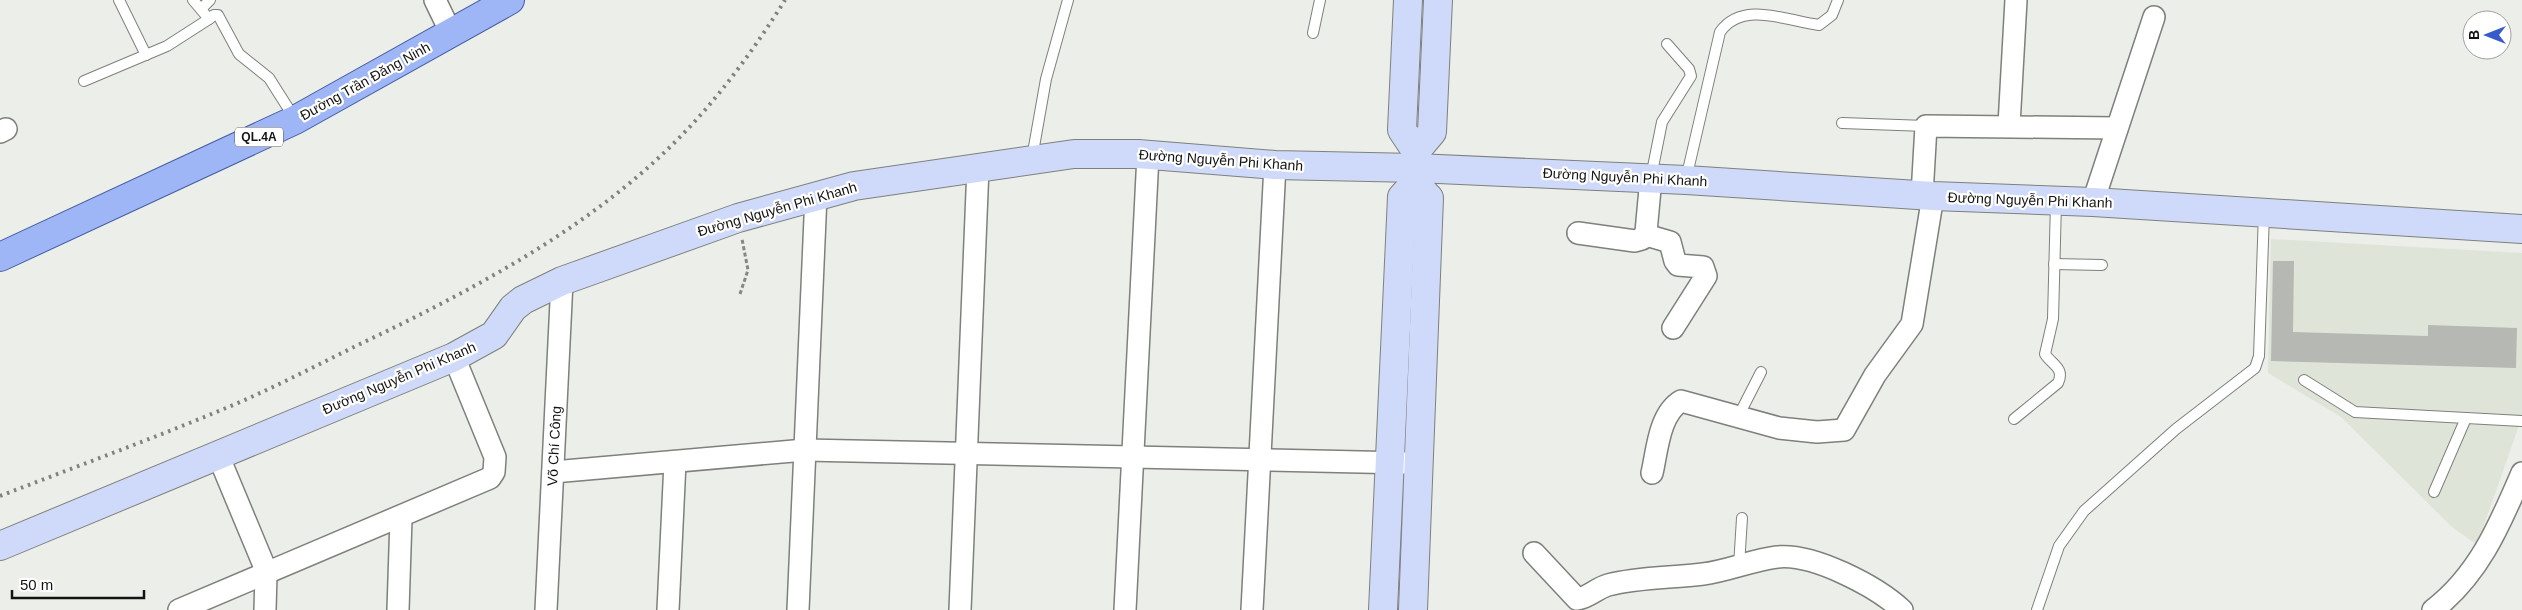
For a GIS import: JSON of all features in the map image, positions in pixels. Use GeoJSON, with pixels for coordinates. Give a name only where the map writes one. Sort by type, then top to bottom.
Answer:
{"type":"FeatureCollection","features":[{"type":"Feature","properties":{"kind":"main road","name":"Đường Trần Đăng Ninh"},"geometry":{"type":"LineString","coordinates":[[0,258],[295,120],[510,0]]}},
{"type":"Feature","properties":{"kind":"street"},"geometry":{"type":"LineString","coordinates":[[435,0],[450,33]]}},
{"type":"Feature","properties":{"kind":"street"},"geometry":{"type":"LineString","coordinates":[[1408,0],[1402,130],[1429,198],[1412,610]]}},
{"type":"Feature","properties":{"kind":"street"},"geometry":{"type":"LineString","coordinates":[[1383,610],[1388,462],[1402,197],[1432,132],[1438,0]]}},
{"type":"Feature","properties":{"kind":"street"},"geometry":{"type":"LineString","coordinates":[[2009,125],[2016,0]]}},
{"type":"Feature","properties":{"kind":"street"},"geometry":{"type":"LineString","coordinates":[[2094,202],[2154,17]]}},
{"type":"Feature","properties":{"kind":"street"},"geometry":{"type":"LineString","coordinates":[[1652,474],[1661,432],[1667,418],[1678,403],[1686,402],[1738,417],[1802,432],[1844,430],[1875,375],[1912,324],[1927,196],[1926,126],[2009,125],[2117,128]]}},
{"type":"Feature","properties":{"kind":"street","name":"Đường Nguyễn Phi Khanh"},"geometry":{"type":"LineString","coordinates":[[0,546],[454,357],[494,335],[513,308],[523,300],[562,281],[738,218],[816,195],[891,179],[1032,158],[1097,153],[1275,165],[1416,167],[1651,178],[1927,196],[2094,202],[2522,228]]}},
{"type":"Feature","properties":{"kind":"street"},"geometry":{"type":"LineString","coordinates":[[1125,610],[1148,156]]}},
{"type":"Feature","properties":{"kind":"street"},"geometry":{"type":"LineString","coordinates":[[1252,610],[1275,165]]}},
{"type":"Feature","properties":{"kind":"street"},"geometry":{"type":"LineString","coordinates":[[960,610],[978,167]]}},
{"type":"Feature","properties":{"kind":"street"},"geometry":{"type":"LineString","coordinates":[[1578,233],[1635,241],[1642,239],[1646,235],[1651,178]]}},
{"type":"Feature","properties":{"kind":"street"},"geometry":{"type":"LineString","coordinates":[[798,610],[816,195]]}},
{"type":"Feature","properties":{"kind":"street"},"geometry":{"type":"LineString","coordinates":[[1646,235],[1670,242],[1674,261],[1678,265],[1703,267],[1706,271],[1706,276],[1673,328]]}},
{"type":"Feature","properties":{"kind":"street","name":"Võ Chí Công"},"geometry":{"type":"LineString","coordinates":[[546,610],[562,281]]}},
{"type":"Feature","properties":{"kind":"street"},"geometry":{"type":"LineString","coordinates":[[179,610],[485,482],[494,472],[494,457],[454,357]]}},
{"type":"Feature","properties":{"kind":"street"},"geometry":{"type":"LineString","coordinates":[[553,472],[805,450],[1418,464]]}},
{"type":"Feature","properties":{"kind":"street"},"geometry":{"type":"LineString","coordinates":[[218,455],[258,548],[266,574],[265,610]]}},
{"type":"Feature","properties":{"kind":"street"},"geometry":{"type":"LineString","coordinates":[[668,610],[674,462]]}},
{"type":"Feature","properties":{"kind":"street"},"geometry":{"type":"LineString","coordinates":[[2444,607],[2474,569],[2492,540],[2522,472]]}},
{"type":"Feature","properties":{"kind":"street"},"geometry":{"type":"LineString","coordinates":[[398,610],[401,518]]}},
{"type":"Feature","properties":{"kind":"street"},"geometry":{"type":"LineString","coordinates":[[1534,553],[1577,599],[1607,585],[1708,573],[1779,557],[1802,558],[1867,586],[1902,610]]}},
{"type":"Feature","properties":{"kind":"lane"},"geometry":{"type":"LineString","coordinates":[[119,0],[146,55]]}},
{"type":"Feature","properties":{"kind":"lane"},"geometry":{"type":"LineString","coordinates":[[193,0],[209,19]]}},
{"type":"Feature","properties":{"kind":"lane"},"geometry":{"type":"LineString","coordinates":[[201,8],[210,0]]}},
{"type":"Feature","properties":{"kind":"lane"},"geometry":{"type":"LineString","coordinates":[[1032,158],[1046,79],[1068,0]]}},
{"type":"Feature","properties":{"kind":"lane"},"geometry":{"type":"LineString","coordinates":[[1313,33],[1320,0]]}},
{"type":"Feature","properties":{"kind":"lane"},"geometry":{"type":"LineString","coordinates":[[1686,180],[1720,32],[1725,26],[1732,20],[1755,14],[1819,25],[1832,15],[1838,0]]}},
{"type":"Feature","properties":{"kind":"lane"},"geometry":{"type":"LineString","coordinates":[[84,81],[167,46],[214,15],[218,15],[239,54],[269,78],[295,120]]}},
{"type":"Feature","properties":{"kind":"lane"},"geometry":{"type":"LineString","coordinates":[[1651,178],[1662,122],[1691,76],[1689,69],[1667,44]]}},
{"type":"Feature","properties":{"kind":"lane"},"geometry":{"type":"LineString","coordinates":[[1842,123],[1926,126]]}},
{"type":"Feature","properties":{"kind":"lane"},"geometry":{"type":"LineString","coordinates":[[2014,419],[2060,380],[2059,367],[2045,354],[2053,319],[2056,201]]}},
{"type":"Feature","properties":{"kind":"lane"},"geometry":{"type":"LineString","coordinates":[[2037,610],[2059,546],[2084,511],[2176,429],[2255,368],[2259,356],[2264,212]]}},
{"type":"Feature","properties":{"kind":"lane"},"geometry":{"type":"LineString","coordinates":[[2054,264],[2102,265]]}},
{"type":"Feature","properties":{"kind":"lane"},"geometry":{"type":"LineString","coordinates":[[1738,417],[1761,372]]}},
{"type":"Feature","properties":{"kind":"lane"},"geometry":{"type":"LineString","coordinates":[[2304,380],[2355,412],[2522,421]]}},
{"type":"Feature","properties":{"kind":"lane"},"geometry":{"type":"LineString","coordinates":[[2434,492],[2466,418]]}},
{"type":"Feature","properties":{"kind":"lane"},"geometry":{"type":"LineString","coordinates":[[1739,567],[1742,518]]}},
{"type":"Feature","properties":{"kind":"path"},"geometry":{"type":"LineString","coordinates":[[738,218],[748,270],[740,294]]}},
{"type":"Feature","properties":{"kind":"shaded area"},"geometry":{"type":"Polygon","coordinates":[[[2271,239],[2522,253],[2522,417],[2477,545],[2451,526],[2341,417],[2268,373],[2271,239]]]}},
{"type":"Feature","properties":{"kind":"building"},"geometry":{"type":"Polygon","coordinates":[[[2273,261],[2294,261],[2293,332],[2428,336],[2428,325],[2517,328],[2516,368],[2271,361],[2273,261]]]}},
{"type":"Feature","properties":{"kind":"railway"},"geometry":{"type":"LineString","coordinates":[[0,496],[170,431],[267,390],[425,312],[503,270],[542,246],[579,222],[615,195],[649,167],[681,136],[737,71],[785,0]]}}]}
